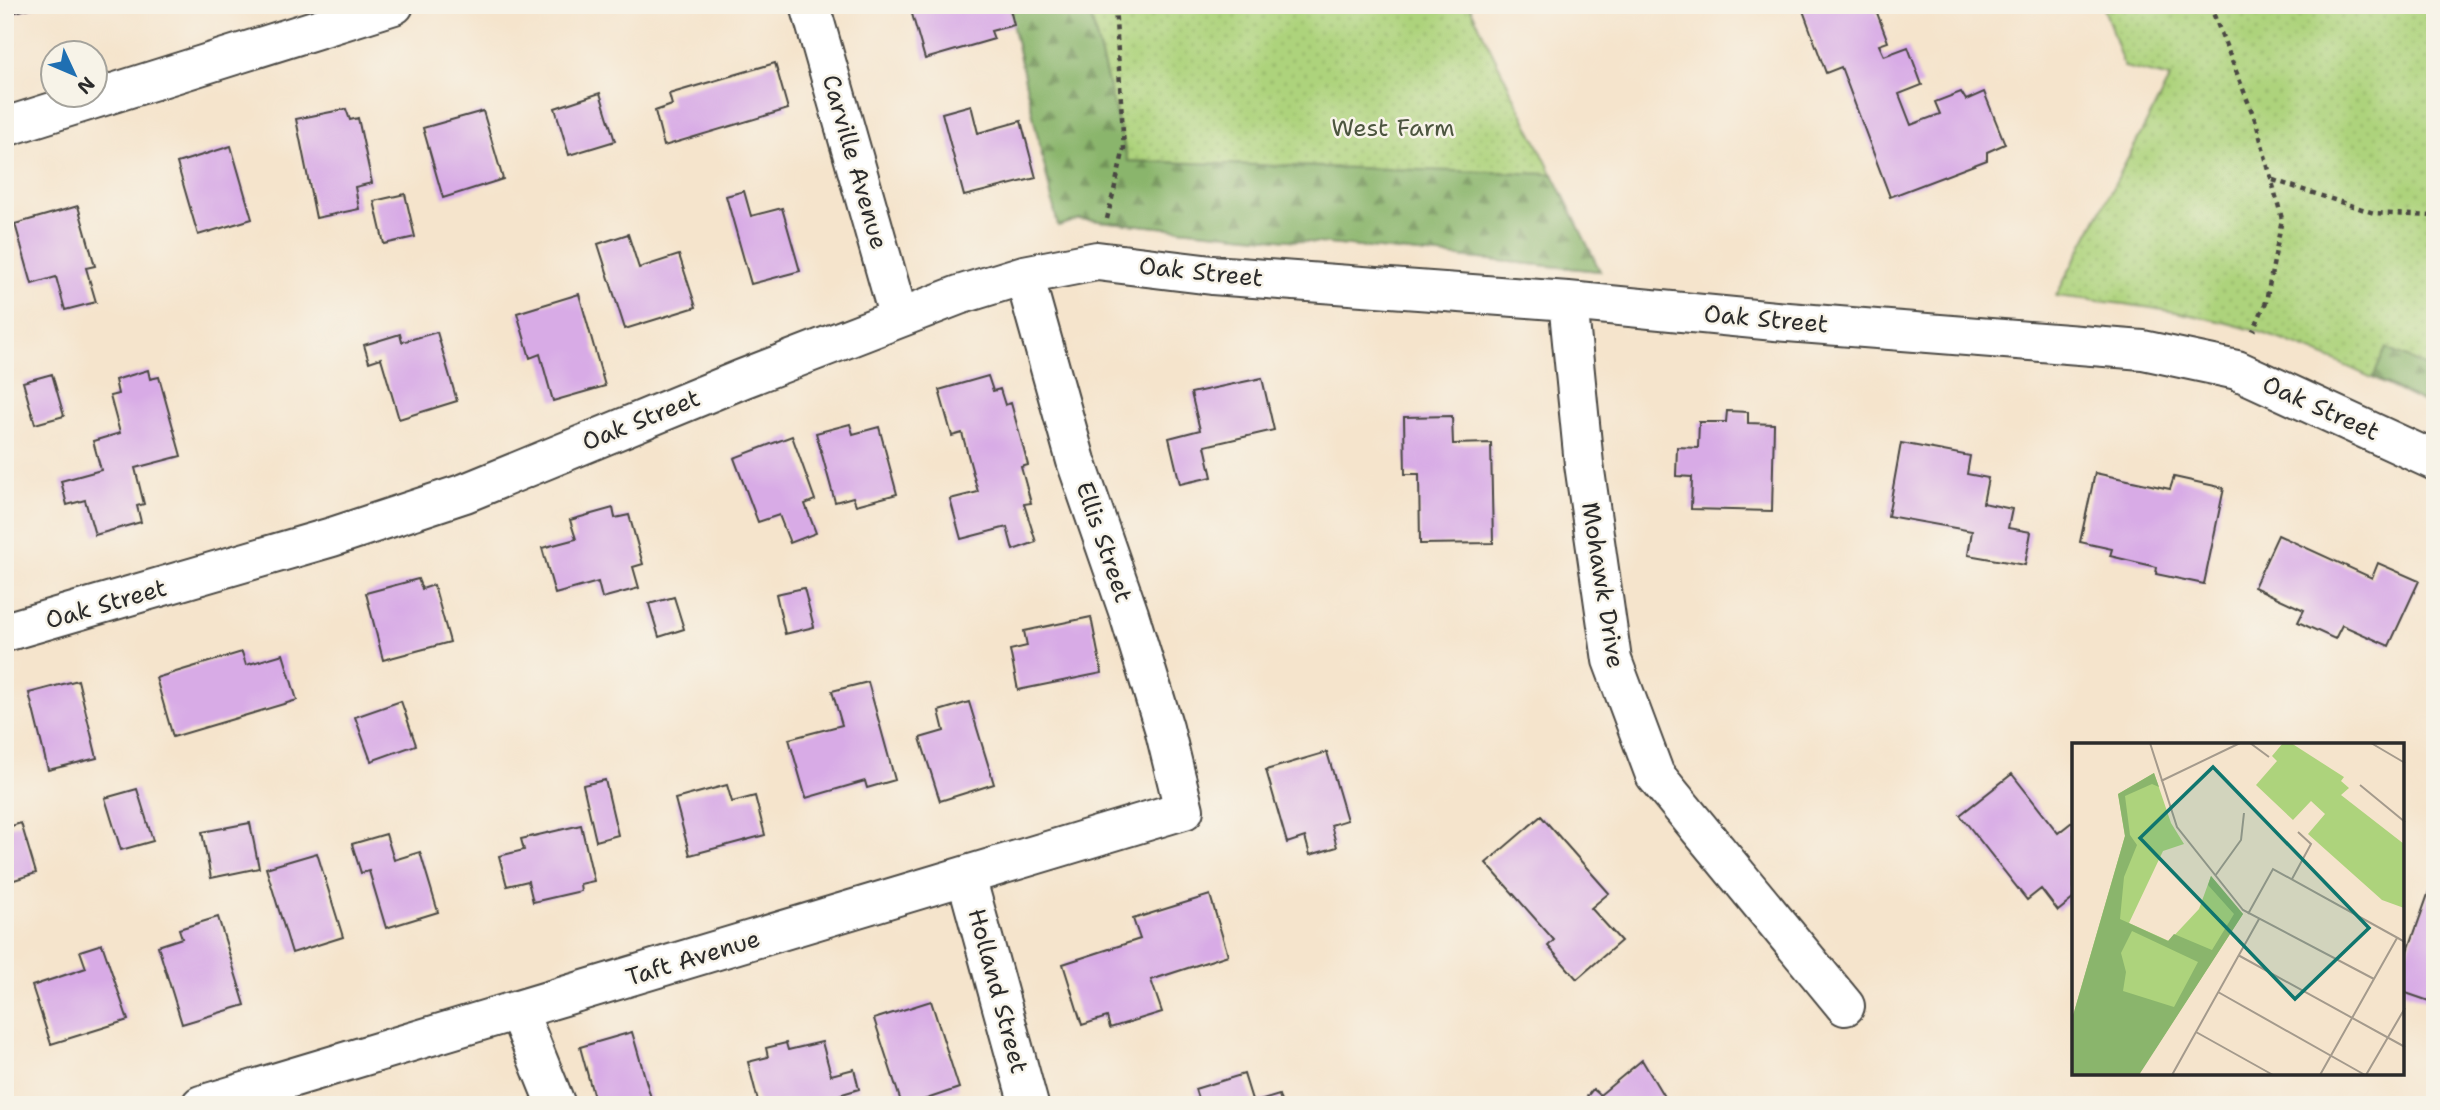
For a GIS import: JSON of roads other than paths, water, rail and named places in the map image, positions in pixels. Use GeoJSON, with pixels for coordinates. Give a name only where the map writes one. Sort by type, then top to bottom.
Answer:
{"type":"FeatureCollection","features":[{"type":"Feature","properties":{"kind":"street"},"geometry":{"type":"LineString","coordinates":[[5,127],[394,5]]}},
{"type":"Feature","properties":{"kind":"street","name":"Carville Avenue"},"geometry":{"type":"LineString","coordinates":[[810,5],[899,318]]}},
{"type":"Feature","properties":{"kind":"street","name":"Oak Street"},"geometry":{"type":"LineString","coordinates":[[5,632],[271,556],[465,493],[742,379],[959,295],[1024,275],[1097,261],[1212,275],[1568,301],[1775,321],[2143,350],[2237,370],[2435,461]]}},
{"type":"Feature","properties":{"kind":"street","name":"Ellis Street"},"geometry":{"type":"LineString","coordinates":[[1024,275],[1076,461],[1129,614],[1164,728],[1184,810]]}},
{"type":"Feature","properties":{"kind":"street","name":"Mohawk Drive"},"geometry":{"type":"LineString","coordinates":[[1568,301],[1584,464],[1612,660],[1655,775],[1845,1006]]}},
{"type":"Feature","properties":{"kind":"street","name":"Taft Avenue"},"geometry":{"type":"LineString","coordinates":[[201,1105],[1184,810]]}},
{"type":"Feature","properties":{"kind":"street","name":"Holland Street"},"geometry":{"type":"LineString","coordinates":[[966,876],[1029,1105]]}},
{"type":"Feature","properties":{"kind":"street"},"geometry":{"type":"LineString","coordinates":[[518,1011],[556,1105]]}},
{"type":"Feature","properties":{"kind":"park label","name":"West Farm"},"geometry":{"type":"Point","coordinates":[1393,128]}}]}
